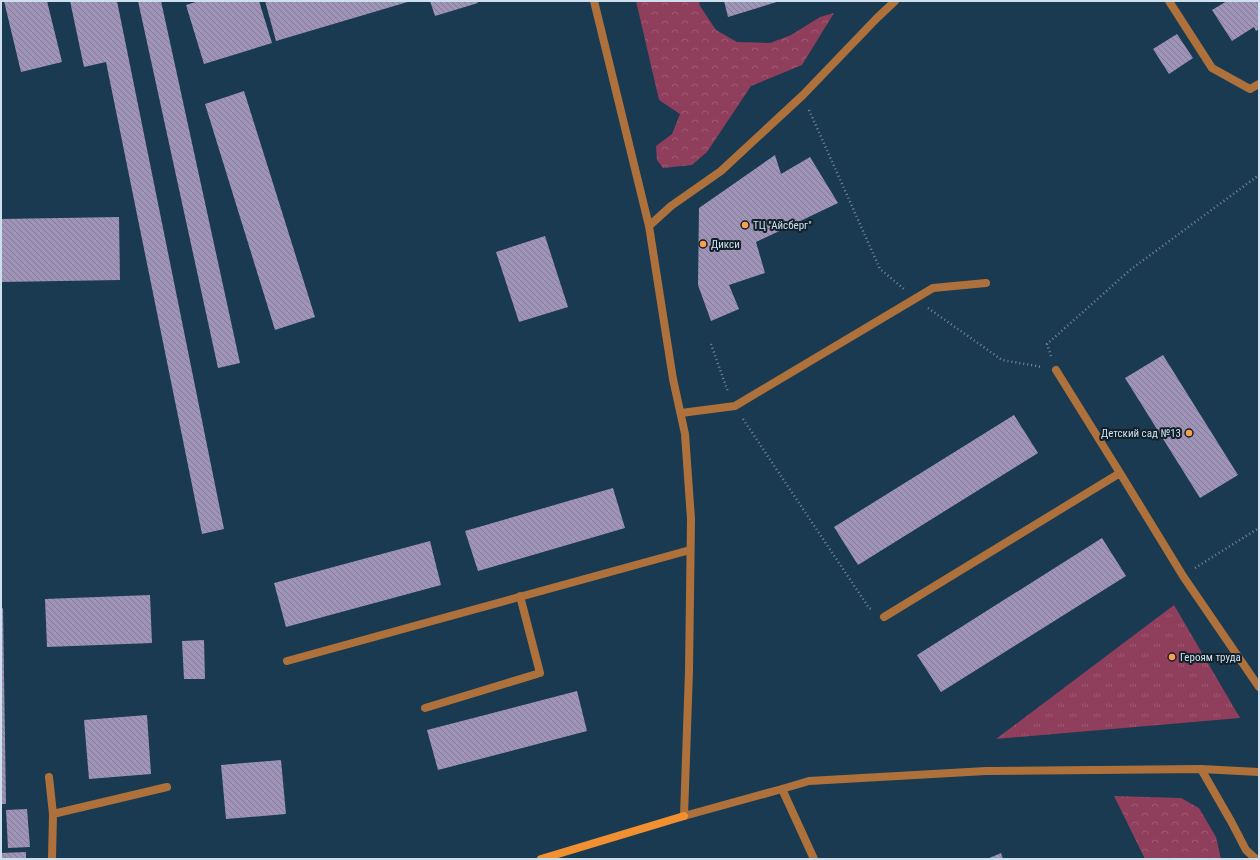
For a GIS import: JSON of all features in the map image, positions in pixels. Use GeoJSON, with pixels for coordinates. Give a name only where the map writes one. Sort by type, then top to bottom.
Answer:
{"type":"FeatureCollection","features":[{"type":"Feature","properties":{"kind":"street"},"geometry":{"type":"LineString","coordinates":[[594,1],[649,226],[674,380],[685,434],[691,518],[689,671],[684,816]]}},
{"type":"Feature","properties":{"kind":"street"},"geometry":{"type":"LineString","coordinates":[[649,226],[671,206],[721,171],[803,95],[895,1]]}},
{"type":"Feature","properties":{"kind":"street"},"geometry":{"type":"LineString","coordinates":[[1170,1],[1212,68],[1250,90],[1259,84]]}},
{"type":"Feature","properties":{"kind":"street"},"geometry":{"type":"LineString","coordinates":[[681,413],[735,406],[933,288],[986,283]]}},
{"type":"Feature","properties":{"kind":"street"},"geometry":{"type":"LineString","coordinates":[[1056,370],[1183,576],[1259,687]]}},
{"type":"Feature","properties":{"kind":"street"},"geometry":{"type":"LineString","coordinates":[[884,617],[1120,473]]}},
{"type":"Feature","properties":{"kind":"street"},"geometry":{"type":"LineString","coordinates":[[288,661],[690,550]]}},
{"type":"Feature","properties":{"kind":"street"},"geometry":{"type":"LineString","coordinates":[[425,708],[540,673],[520,596]]}},
{"type":"Feature","properties":{"kind":"street"},"geometry":{"type":"LineString","coordinates":[[541,859],[684,816],[809,781],[986,771],[1201,769],[1259,772]]}},
{"type":"Feature","properties":{"kind":"street"},"geometry":{"type":"LineString","coordinates":[[1201,769],[1246,850],[1256,859]]}},
{"type":"Feature","properties":{"kind":"street"},"geometry":{"type":"LineString","coordinates":[[49,777],[53,814],[52,859]]}},
{"type":"Feature","properties":{"kind":"street"},"geometry":{"type":"LineString","coordinates":[[53,814],[167,787]]}},
{"type":"Feature","properties":{"kind":"street"},"geometry":{"type":"LineString","coordinates":[[782,789],[814,859]]}},
{"type":"Feature","properties":{"kind":"path"},"geometry":{"type":"LineString","coordinates":[[803,95],[880,269],[915,298],[1002,360],[1056,370],[1047,344],[1130,270],[1259,175]]}},
{"type":"Feature","properties":{"kind":"path"},"geometry":{"type":"LineString","coordinates":[[711,344],[725,387],[735,406],[869,608],[884,617]]}},
{"type":"Feature","properties":{"kind":"path"},"geometry":{"type":"LineString","coordinates":[[1183,576],[1259,528]]}},
{"type":"Feature","properties":{"kind":"green space"},"geometry":{"type":"Polygon","coordinates":[[[636,1],[699,1],[700,6],[716,30],[737,42],[770,43],[791,35],[820,17],[834,13],[802,65],[751,86],[707,152],[692,165],[663,168],[657,160],[656,146],[672,134],[680,114],[659,100],[636,1]]]}},
{"type":"Feature","properties":{"kind":"green space"},"geometry":{"type":"Polygon","coordinates":[[[1174,605],[1240,718],[996,739],[1174,605]]]}},
{"type":"Feature","properties":{"kind":"green space"},"geometry":{"type":"Polygon","coordinates":[[[1114,796],[1181,798],[1199,808],[1216,837],[1221,859],[1145,859],[1114,796]]]}},
{"type":"Feature","properties":{"kind":"building"},"geometry":{"type":"Polygon","coordinates":[[[4,1],[47,1],[62,62],[21,72],[4,1]]]}},
{"type":"Feature","properties":{"kind":"building"},"geometry":{"type":"Polygon","coordinates":[[[70,1],[117,1],[224,529],[202,534],[106,62],[84,67],[70,1]]]}},
{"type":"Feature","properties":{"kind":"building"},"geometry":{"type":"Polygon","coordinates":[[[138,1],[161,1],[240,363],[218,368],[138,1]]]}},
{"type":"Feature","properties":{"kind":"building"},"geometry":{"type":"Polygon","coordinates":[[[199,1],[259,1],[272,43],[204,64],[186,5],[199,1]]]}},
{"type":"Feature","properties":{"kind":"building"},"geometry":{"type":"Polygon","coordinates":[[[265,1],[411,1],[276,41],[265,1]]]}},
{"type":"Feature","properties":{"kind":"building"},"geometry":{"type":"Polygon","coordinates":[[[430,1],[477,1],[478,3],[435,16],[430,1]]]}},
{"type":"Feature","properties":{"kind":"building"},"geometry":{"type":"Polygon","coordinates":[[[724,1],[780,1],[728,17],[724,1]]]}},
{"type":"Feature","properties":{"kind":"building"},"geometry":{"type":"Polygon","coordinates":[[[1227,1],[1259,1],[1259,29],[1256,31],[1254,27],[1232,41],[1212,10],[1227,1]]]}},
{"type":"Feature","properties":{"kind":"building"},"geometry":{"type":"Polygon","coordinates":[[[1177,34],[1193,58],[1169,74],[1153,49],[1177,34]]]}},
{"type":"Feature","properties":{"kind":"building"},"geometry":{"type":"Polygon","coordinates":[[[244,91],[315,317],[275,330],[205,104],[244,91]]]}},
{"type":"Feature","properties":{"kind":"building","name":"ТЦ \"Айсберг\""},"geometry":{"type":"Polygon","coordinates":[[[775,155],[781,174],[810,157],[838,203],[756,242],[765,273],[729,285],[739,309],[711,321],[698,285],[699,208],[775,155]]]}},
{"type":"Feature","properties":{"kind":"building"},"geometry":{"type":"Polygon","coordinates":[[[119,217],[120,280],[1,282],[1,219],[119,217]]]}},
{"type":"Feature","properties":{"kind":"building"},"geometry":{"type":"Polygon","coordinates":[[[545,236],[568,307],[519,322],[496,252],[545,236]]]}},
{"type":"Feature","properties":{"kind":"building"},"geometry":{"type":"Polygon","coordinates":[[[1163,355],[1238,475],[1200,498],[1125,378],[1163,355]]]}},
{"type":"Feature","properties":{"kind":"building"},"geometry":{"type":"Polygon","coordinates":[[[1014,415],[1038,453],[858,565],[834,527],[1014,415]]]}},
{"type":"Feature","properties":{"kind":"building"},"geometry":{"type":"Polygon","coordinates":[[[613,488],[625,528],[478,571],[465,531],[613,488]]]}},
{"type":"Feature","properties":{"kind":"building"},"geometry":{"type":"Polygon","coordinates":[[[1102,538],[1126,576],[941,692],[917,655],[1102,538]]]}},
{"type":"Feature","properties":{"kind":"building"},"geometry":{"type":"Polygon","coordinates":[[[430,541],[441,585],[286,627],[274,583],[430,541]]]}},
{"type":"Feature","properties":{"kind":"building"},"geometry":{"type":"Polygon","coordinates":[[[150,595],[152,643],[47,647],[45,599],[150,595]]]}},
{"type":"Feature","properties":{"kind":"building"},"geometry":{"type":"Polygon","coordinates":[[[1,608],[3,608],[6,804],[1,804],[1,608]]]}},
{"type":"Feature","properties":{"kind":"building"},"geometry":{"type":"Polygon","coordinates":[[[204,640],[205,679],[184,679],[182,641],[204,640]]]}},
{"type":"Feature","properties":{"kind":"building"},"geometry":{"type":"Polygon","coordinates":[[[577,691],[587,731],[438,770],[427,730],[577,691]]]}},
{"type":"Feature","properties":{"kind":"building"},"geometry":{"type":"Polygon","coordinates":[[[147,715],[151,774],[89,779],[84,720],[147,715]]]}},
{"type":"Feature","properties":{"kind":"building"},"geometry":{"type":"Polygon","coordinates":[[[281,760],[286,814],[226,819],[221,765],[281,760]]]}},
{"type":"Feature","properties":{"kind":"building"},"geometry":{"type":"Polygon","coordinates":[[[27,809],[30,847],[8,848],[6,810],[27,809]]]}},
{"type":"Feature","properties":{"kind":"building"},"geometry":{"type":"Polygon","coordinates":[[[26,852],[26,859],[1,859],[1,853],[26,852]]]}},
{"type":"Feature","properties":{"kind":"building"},"geometry":{"type":"Polygon","coordinates":[[[1001,853],[1003,859],[987,859],[1001,853]]]}},
{"type":"Feature","properties":{"kind":"place","name":"ТЦ \"Айсберг\""},"geometry":{"type":"Point","coordinates":[745,225]}},
{"type":"Feature","properties":{"kind":"place","name":"Дикси"},"geometry":{"type":"Point","coordinates":[703,244]}},
{"type":"Feature","properties":{"kind":"place","name":"Детский сад №13"},"geometry":{"type":"Point","coordinates":[1189,433]}},
{"type":"Feature","properties":{"kind":"place","name":"Героям труда"},"geometry":{"type":"Point","coordinates":[1172,657]}}]}
